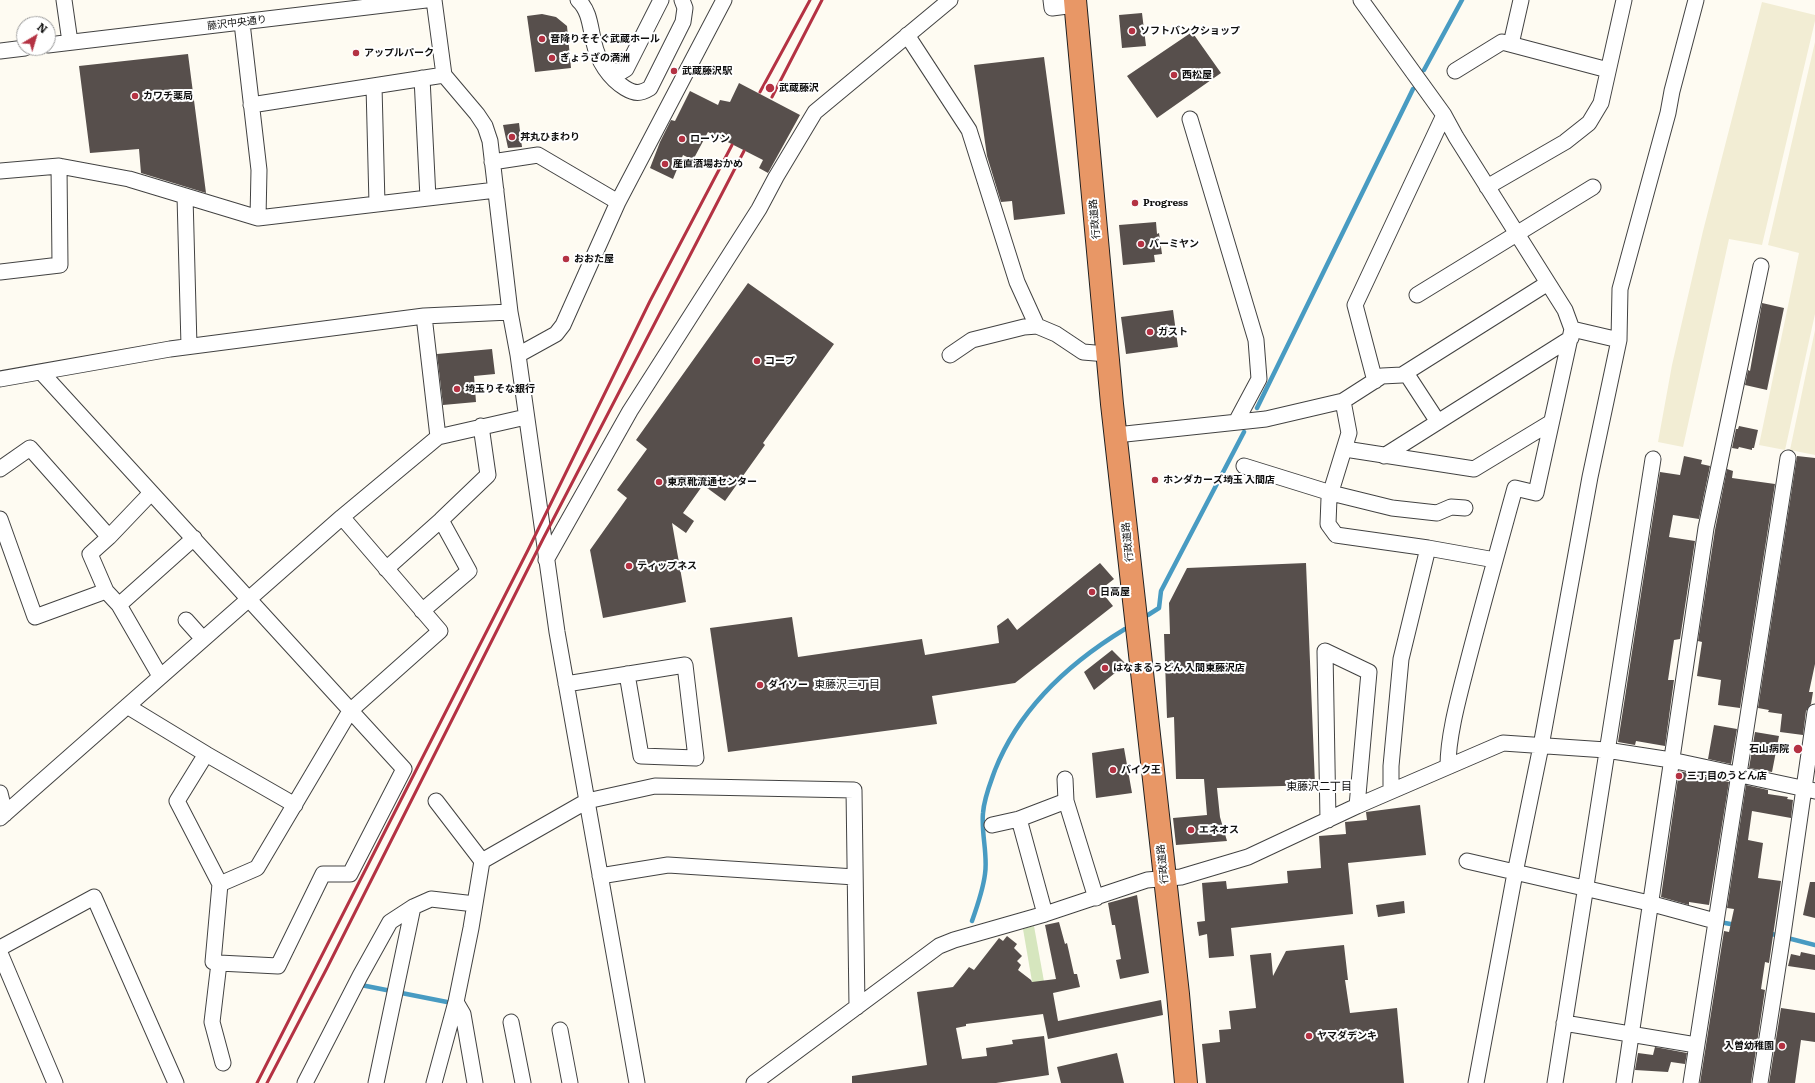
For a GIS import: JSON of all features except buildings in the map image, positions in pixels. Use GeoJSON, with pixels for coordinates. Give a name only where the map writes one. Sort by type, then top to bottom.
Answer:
{"type":"FeatureCollection","features":[{"type":"Feature","properties":{"kind":"highway","name":"行政道路"},"geometry":{"type":"LineString","coordinates":[[1075,3],[1107,354],[1164,879],[1178,994],[1186,1083]]}},
{"type":"Feature","properties":{"kind":"street"},"geometry":{"type":"LineString","coordinates":[[64,0],[70,42]]}},
{"type":"Feature","properties":{"kind":"street","name":"藤沢中央通り"},"geometry":{"type":"LineString","coordinates":[[56,44],[426,0]]}},
{"type":"Feature","properties":{"kind":"street"},"geometry":{"type":"LineString","coordinates":[[434,0],[444,75],[469,104],[485,126],[490,141],[510,312],[518,355],[546,560],[566,684],[637,1083]]}},
{"type":"Feature","properties":{"kind":"street"},"geometry":{"type":"LineString","coordinates":[[578,0],[583,5],[588,16],[594,45],[601,62],[619,84],[632,93],[641,93],[650,88],[683,22],[685,8],[682,0]]}},
{"type":"Feature","properties":{"kind":"street"},"geometry":{"type":"LineString","coordinates":[[606,70],[621,72],[626,69],[661,0]]}},
{"type":"Feature","properties":{"kind":"street"},"geometry":{"type":"LineString","coordinates":[[518,355],[556,334],[563,325],[618,202],[724,0]]}},
{"type":"Feature","properties":{"kind":"street"},"geometry":{"type":"LineString","coordinates":[[546,560],[630,411],[759,209],[776,177],[815,112],[950,0]]}},
{"type":"Feature","properties":{"kind":"street"},"geometry":{"type":"LineString","coordinates":[[1051,0],[1052,8],[1075,3]]}},
{"type":"Feature","properties":{"kind":"street"},"geometry":{"type":"LineString","coordinates":[[1361,0],[1444,115],[1456,138],[1565,310],[1571,333],[1550,423],[1536,493],[1515,488],[1494,560],[1463,682],[1448,752],[1448,766]]}},
{"type":"Feature","properties":{"kind":"street"},"geometry":{"type":"LineString","coordinates":[[1511,44],[1521,0]]}},
{"type":"Feature","properties":{"kind":"street"},"geometry":{"type":"LineString","coordinates":[[1487,187],[1565,142],[1589,123],[1601,103],[1624,0]]}},
{"type":"Feature","properties":{"kind":"street"},"geometry":{"type":"LineString","coordinates":[[1476,1083],[1515,873],[1541,746],[1590,478],[1619,340],[1620,288],[1668,113],[1672,91],[1696,0]]}},
{"type":"Feature","properties":{"kind":"street"},"geometry":{"type":"LineString","coordinates":[[242,23],[259,170],[258,218]]}},
{"type":"Feature","properties":{"kind":"street"},"geometry":{"type":"LineString","coordinates":[[907,35],[969,130],[1017,282],[1037,326]]}},
{"type":"Feature","properties":{"kind":"street"},"geometry":{"type":"LineString","coordinates":[[1455,71],[1502,42],[1608,70]]}},
{"type":"Feature","properties":{"kind":"street"},"geometry":{"type":"LineString","coordinates":[[0,51],[16,49]]}},
{"type":"Feature","properties":{"kind":"street"},"geometry":{"type":"LineString","coordinates":[[251,105],[444,75]]}},
{"type":"Feature","properties":{"kind":"street"},"geometry":{"type":"LineString","coordinates":[[422,78],[428,198]]}},
{"type":"Feature","properties":{"kind":"street"},"geometry":{"type":"LineString","coordinates":[[374,86],[377,204]]}},
{"type":"Feature","properties":{"kind":"street"},"geometry":{"type":"LineString","coordinates":[[1375,381],[1356,305],[1444,115]]}},
{"type":"Feature","properties":{"kind":"street"},"geometry":{"type":"LineString","coordinates":[[1190,119],[1256,340],[1259,379],[1236,422]]}},
{"type":"Feature","properties":{"kind":"street"},"geometry":{"type":"LineString","coordinates":[[492,162],[538,155],[618,202]]}},
{"type":"Feature","properties":{"kind":"street"},"geometry":{"type":"LineString","coordinates":[[0,171],[59,166],[129,179],[258,218],[496,190]]}},
{"type":"Feature","properties":{"kind":"street"},"geometry":{"type":"LineString","coordinates":[[0,272],[60,265],[59,166]]}},
{"type":"Feature","properties":{"kind":"street"},"geometry":{"type":"LineString","coordinates":[[1417,295],[1593,187]]}},
{"type":"Feature","properties":{"kind":"street"},"geometry":{"type":"LineString","coordinates":[[185,196],[189,346]]}},
{"type":"Feature","properties":{"kind":"street"},"geometry":{"type":"LineString","coordinates":[[1624,1083],[1649,903],[1706,528],[1761,266]]}},
{"type":"Feature","properties":{"kind":"street"},"geometry":{"type":"LineString","coordinates":[[1116,435],[1266,419],[1343,401],[1382,376],[1402,375],[1548,283]]}},
{"type":"Feature","properties":{"kind":"street"},"geometry":{"type":"LineString","coordinates":[[0,379],[42,373],[189,346],[424,316],[510,312]]}},
{"type":"Feature","properties":{"kind":"street"},"geometry":{"type":"LineString","coordinates":[[424,316],[438,437]]}},
{"type":"Feature","properties":{"kind":"street"},"geometry":{"type":"LineString","coordinates":[[950,355],[972,340],[1037,326],[1056,334],[1083,352],[1107,354]]}},
{"type":"Feature","properties":{"kind":"street"},"geometry":{"type":"LineString","coordinates":[[1384,456],[1438,422],[1571,333],[1619,340]]}},
{"type":"Feature","properties":{"kind":"street"},"geometry":{"type":"LineString","coordinates":[[1406,372],[1438,422]]}},
{"type":"Feature","properties":{"kind":"street"},"geometry":{"type":"LineString","coordinates":[[42,373],[404,769],[350,874],[323,874],[278,966],[218,964],[213,962],[220,884],[177,801],[206,754]]}},
{"type":"Feature","properties":{"kind":"street"},"geometry":{"type":"LineString","coordinates":[[1343,401],[1349,434],[1330,493],[1328,524],[1336,535],[1428,548],[1494,560]]}},
{"type":"Feature","properties":{"kind":"street"},"geometry":{"type":"LineString","coordinates":[[3,816],[342,517],[438,437],[526,417]]}},
{"type":"Feature","properties":{"kind":"street"},"geometry":{"type":"LineString","coordinates":[[1345,449],[1474,469],[1550,423]]}},
{"type":"Feature","properties":{"kind":"street"},"geometry":{"type":"LineString","coordinates":[[386,569],[441,520],[488,475],[481,426]]}},
{"type":"Feature","properties":{"kind":"street"},"geometry":{"type":"LineString","coordinates":[[0,469],[30,448],[109,537]]}},
{"type":"Feature","properties":{"kind":"street"},"geometry":{"type":"LineString","coordinates":[[1691,1083],[1788,458]]}},
{"type":"Feature","properties":{"kind":"street"},"geometry":{"type":"LineString","coordinates":[[1555,1083],[1584,888],[1653,459]]}},
{"type":"Feature","properties":{"kind":"street"},"geometry":{"type":"LineString","coordinates":[[1244,466],[1330,493],[1400,509],[1438,513],[1451,507],[1465,508]]}},
{"type":"Feature","properties":{"kind":"street"},"geometry":{"type":"LineString","coordinates":[[152,493],[109,537],[90,554],[106,590],[119,605],[160,676]]}},
{"type":"Feature","properties":{"kind":"street"},"geometry":{"type":"LineString","coordinates":[[220,884],[256,868],[350,711],[440,631],[342,517]]}},
{"type":"Feature","properties":{"kind":"street"},"geometry":{"type":"LineString","coordinates":[[0,519],[36,617],[106,590]]}},
{"type":"Feature","properties":{"kind":"street"},"geometry":{"type":"LineString","coordinates":[[422,611],[469,571],[441,520]]}},
{"type":"Feature","properties":{"kind":"street"},"geometry":{"type":"LineString","coordinates":[[119,605],[194,538]]}},
{"type":"Feature","properties":{"kind":"street"},"geometry":{"type":"LineString","coordinates":[[1391,791],[1391,766],[1401,659],[1428,548]]}},
{"type":"Feature","properties":{"kind":"street"},"geometry":{"type":"LineString","coordinates":[[186,620],[203,639]]}},
{"type":"Feature","properties":{"kind":"street"},"geometry":{"type":"LineString","coordinates":[[1328,820],[1325,651],[1369,672],[1356,806]]}},
{"type":"Feature","properties":{"kind":"street"},"geometry":{"type":"LineString","coordinates":[[566,684],[627,674],[685,665],[696,758],[641,756],[627,674]]}},
{"type":"Feature","properties":{"kind":"street"},"geometry":{"type":"LineString","coordinates":[[127,706],[206,754],[295,805]]}},
{"type":"Feature","properties":{"kind":"street"},"geometry":{"type":"LineString","coordinates":[[1760,1083],[1783,934],[1809,790],[1815,712]]}},
{"type":"Feature","properties":{"kind":"street"},"geometry":{"type":"LineString","coordinates":[[754,1083],[771,1078],[857,1007],[939,946],[954,940],[1096,898],[1147,880],[1181,877],[1248,857],[1356,806],[1448,766],[1504,744],[1606,750],[1671,760],[1809,790]]}},
{"type":"Feature","properties":{"kind":"street"},"geometry":{"type":"LineString","coordinates":[[1065,779],[1066,801],[1096,898]]}},
{"type":"Feature","properties":{"kind":"street"},"geometry":{"type":"LineString","coordinates":[[482,861],[587,801],[656,786],[854,790],[857,1007]]}},
{"type":"Feature","properties":{"kind":"street"},"geometry":{"type":"LineString","coordinates":[[0,793],[3,816]]}},
{"type":"Feature","properties":{"kind":"street"},"geometry":{"type":"LineString","coordinates":[[434,1083],[456,1002],[482,861],[436,801]]}},
{"type":"Feature","properties":{"kind":"street"},"geometry":{"type":"LineString","coordinates":[[992,824],[1019,819],[1066,801]]}},
{"type":"Feature","properties":{"kind":"street"},"geometry":{"type":"LineString","coordinates":[[1019,819],[1045,914]]}},
{"type":"Feature","properties":{"kind":"street"},"geometry":{"type":"LineString","coordinates":[[1467,861],[1649,903],[1715,921]]}},
{"type":"Feature","properties":{"kind":"street"},"geometry":{"type":"LineString","coordinates":[[600,876],[668,865],[855,877]]}},
{"type":"Feature","properties":{"kind":"street"},"geometry":{"type":"LineString","coordinates":[[0,948],[94,897],[176,1083]]}},
{"type":"Feature","properties":{"kind":"street"},"geometry":{"type":"LineString","coordinates":[[305,1083],[360,976],[390,922],[413,907],[431,899],[475,904]]}},
{"type":"Feature","properties":{"kind":"street"},"geometry":{"type":"LineString","coordinates":[[376,1083],[413,907]]}},
{"type":"Feature","properties":{"kind":"street"},"geometry":{"type":"LineString","coordinates":[[0,953],[55,1083]]}},
{"type":"Feature","properties":{"kind":"street"},"geometry":{"type":"LineString","coordinates":[[218,964],[212,1022],[222,1063]]}},
{"type":"Feature","properties":{"kind":"street"},"geometry":{"type":"LineString","coordinates":[[456,1002],[463,1014],[475,1083]]}},
{"type":"Feature","properties":{"kind":"street"},"geometry":{"type":"LineString","coordinates":[[511,1022],[523,1083]]}},
{"type":"Feature","properties":{"kind":"street"},"geometry":{"type":"LineString","coordinates":[[1564,1023],[1696,1045]]}},
{"type":"Feature","properties":{"kind":"street"},"geometry":{"type":"LineString","coordinates":[[560,1030],[570,1083]]}},
{"type":"Feature","properties":{"kind":"shaded area"},"geometry":{"type":"Polygon","coordinates":[[[1762,2],[1815,15],[1815,21],[1762,245],[1729,239],[1683,447],[1658,442],[1672,365],[1703,231],[1762,2]]]}},
{"type":"Feature","properties":{"kind":"shaded area"},"geometry":{"type":"Polygon","coordinates":[[[1815,42],[1815,314],[1785,450],[1759,445],[1799,253],[1768,245],[1815,42]]]}},
{"type":"Feature","properties":{"kind":"shaded area"},"geometry":{"type":"Polygon","coordinates":[[[1815,330],[1815,455],[1790,450],[1815,330]]]}},
{"type":"Feature","properties":{"kind":"green space"},"geometry":{"type":"Polygon","coordinates":[[[1034,926],[1047,998],[1035,999],[1023,929],[1034,926]]]}},
{"type":"Feature","properties":{"kind":"waterway"},"geometry":{"type":"LineString","coordinates":[[1424,70],[1462,0]]}},
{"type":"Feature","properties":{"kind":"waterway"},"geometry":{"type":"LineString","coordinates":[[1257,408],[1413,89]]}},
{"type":"Feature","properties":{"kind":"waterway"},"geometry":{"type":"LineString","coordinates":[[1148,615],[1159,608],[1161,591],[1244,432]]}},
{"type":"Feature","properties":{"kind":"waterway"},"geometry":{"type":"LineString","coordinates":[[972,921],[978,904],[986,867],[983,828],[985,802],[995,770],[1005,747],[1032,707],[1048,689],[1066,672],[1104,642],[1125,629]]}},
{"type":"Feature","properties":{"kind":"waterway"},"geometry":{"type":"LineString","coordinates":[[1725,923],[1736,925]]}},
{"type":"Feature","properties":{"kind":"waterway"},"geometry":{"type":"LineString","coordinates":[[1768,933],[1815,945]]}},
{"type":"Feature","properties":{"kind":"waterway"},"geometry":{"type":"LineString","coordinates":[[361,985],[447,1002]]}},
{"type":"Feature","properties":{"kind":"railway"},"geometry":{"type":"LineString","coordinates":[[760,92],[810,0]]}},
{"type":"Feature","properties":{"kind":"railway"},"geometry":{"type":"LineString","coordinates":[[772,97],[822,0]]}},
{"type":"Feature","properties":{"kind":"railway"},"geometry":{"type":"LineString","coordinates":[[257,1083],[528,550],[650,301],[732,145]]}},
{"type":"Feature","properties":{"kind":"railway"},"geometry":{"type":"LineString","coordinates":[[267,1083],[327,968],[543,539],[744,151]]}},
{"type":"Feature","properties":{"kind":"place","name":"ソフトバンクショップ"},"geometry":{"type":"Point","coordinates":[1132,31]}},
{"type":"Feature","properties":{"kind":"place","name":"音降りそそぐ武蔵ホール"},"geometry":{"type":"Point","coordinates":[542,39]}},
{"type":"Feature","properties":{"kind":"place","name":"アップルパーク"},"geometry":{"type":"Point","coordinates":[356,53]}},
{"type":"Feature","properties":{"kind":"place","name":"ぎょうざの満洲"},"geometry":{"type":"Point","coordinates":[552,58]}},
{"type":"Feature","properties":{"kind":"place","name":"武蔵藤沢駅"},"geometry":{"type":"Point","coordinates":[674,71]}},
{"type":"Feature","properties":{"kind":"place","name":"西松屋"},"geometry":{"type":"Point","coordinates":[1174,75]}},
{"type":"Feature","properties":{"kind":"place","name":"武蔵藤沢"},"geometry":{"type":"Point","coordinates":[770,88]}},
{"type":"Feature","properties":{"kind":"place","name":"カワチ薬局"},"geometry":{"type":"Point","coordinates":[135,96]}},
{"type":"Feature","properties":{"kind":"place","name":"丼丸ひまわり"},"geometry":{"type":"Point","coordinates":[512,137]}},
{"type":"Feature","properties":{"kind":"place","name":"ローソン"},"geometry":{"type":"Point","coordinates":[682,139]}},
{"type":"Feature","properties":{"kind":"place","name":"産直酒場おかめ"},"geometry":{"type":"Point","coordinates":[665,164]}},
{"type":"Feature","properties":{"kind":"place","name":"Progress"},"geometry":{"type":"Point","coordinates":[1135,203]}},
{"type":"Feature","properties":{"kind":"place","name":"バーミヤン"},"geometry":{"type":"Point","coordinates":[1141,244]}},
{"type":"Feature","properties":{"kind":"place","name":"おおた屋"},"geometry":{"type":"Point","coordinates":[566,259]}},
{"type":"Feature","properties":{"kind":"place","name":"ガスト"},"geometry":{"type":"Point","coordinates":[1150,332]}},
{"type":"Feature","properties":{"kind":"place","name":"コープ"},"geometry":{"type":"Point","coordinates":[757,361]}},
{"type":"Feature","properties":{"kind":"place","name":"埼玉りそな銀行"},"geometry":{"type":"Point","coordinates":[457,389]}},
{"type":"Feature","properties":{"kind":"place","name":"ホンダカーズ埼玉 入間店"},"geometry":{"type":"Point","coordinates":[1155,480]}},
{"type":"Feature","properties":{"kind":"place","name":"東京靴流通センター"},"geometry":{"type":"Point","coordinates":[659,482]}},
{"type":"Feature","properties":{"kind":"place","name":"ティップネス"},"geometry":{"type":"Point","coordinates":[629,566]}},
{"type":"Feature","properties":{"kind":"place","name":"日高屋"},"geometry":{"type":"Point","coordinates":[1092,592]}},
{"type":"Feature","properties":{"kind":"place","name":"はなまるうどん 入間東藤沢店"},"geometry":{"type":"Point","coordinates":[1105,668]}},
{"type":"Feature","properties":{"kind":"place","name":"ダイソー"},"geometry":{"type":"Point","coordinates":[760,685]}},
{"type":"Feature","properties":{"kind":"place","name":"石山病院"},"geometry":{"type":"Point","coordinates":[1798,749]}},
{"type":"Feature","properties":{"kind":"place","name":"バイク王"},"geometry":{"type":"Point","coordinates":[1113,770]}},
{"type":"Feature","properties":{"kind":"place","name":"三丁目のうどん店"},"geometry":{"type":"Point","coordinates":[1679,776]}},
{"type":"Feature","properties":{"kind":"place","name":"エネオス"},"geometry":{"type":"Point","coordinates":[1191,830]}},
{"type":"Feature","properties":{"kind":"place","name":"ヤマダデンキ"},"geometry":{"type":"Point","coordinates":[1309,1036]}},
{"type":"Feature","properties":{"kind":"place","name":"入曽幼稚園"},"geometry":{"type":"Point","coordinates":[1782,1046]}},
{"type":"Feature","properties":{"kind":"district","name":"東藤沢三丁目"},"geometry":{"type":"Point","coordinates":[847,685]}},
{"type":"Feature","properties":{"kind":"district","name":"東藤沢二丁目"},"geometry":{"type":"Point","coordinates":[1319,787]}}]}
